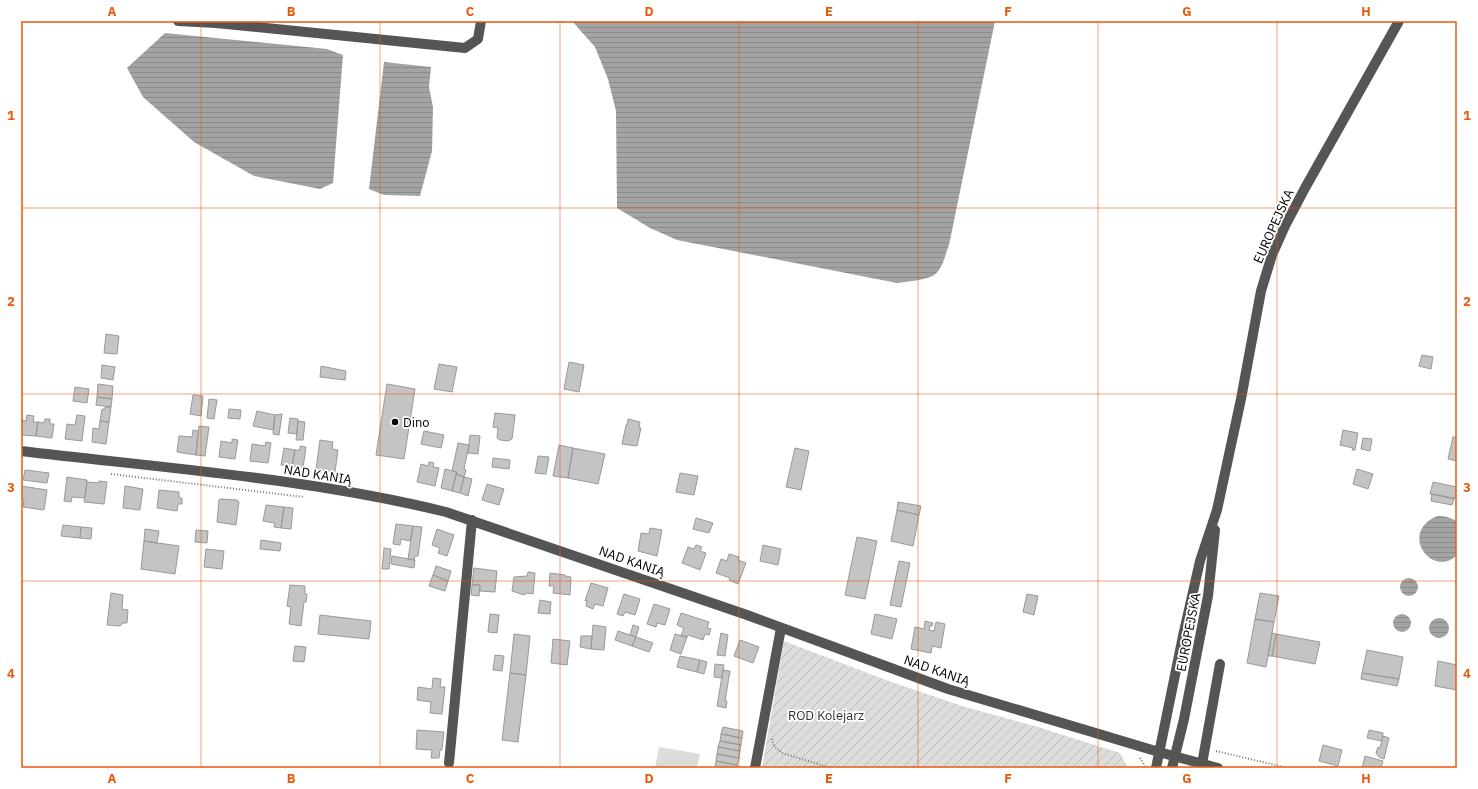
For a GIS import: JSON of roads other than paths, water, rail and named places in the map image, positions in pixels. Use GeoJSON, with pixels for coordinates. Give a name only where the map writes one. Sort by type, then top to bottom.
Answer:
{"type":"FeatureCollection","features":[{"type":"Feature","properties":{"kind":"street"},"geometry":{"type":"LineString","coordinates":[[178,21],[216,23],[465,48],[478,39],[481,21]]}},
{"type":"Feature","properties":{"kind":"street","name":"EUROPEJSKA"},"geometry":{"type":"LineString","coordinates":[[1156,768],[1183,636],[1199,569],[1217,510],[1241,399],[1261,292],[1272,255],[1305,188],[1399,21]]}},
{"type":"Feature","properties":{"kind":"street","name":"NAD KANIĄ"},"geometry":{"type":"LineString","coordinates":[[21,451],[287,482],[402,501],[446,512],[781,628],[948,688],[1159,752],[1218,768]]}},
{"type":"Feature","properties":{"kind":"street","name":"EUROPEJSKA"},"geometry":{"type":"LineString","coordinates":[[1172,768],[1176,757],[1184,719],[1208,596],[1217,510]]}},
{"type":"Feature","properties":{"kind":"street"},"geometry":{"type":"LineString","coordinates":[[449,764],[472,520]]}},
{"type":"Feature","properties":{"kind":"street"},"geometry":{"type":"LineString","coordinates":[[755,768],[781,628]]}},
{"type":"Feature","properties":{"kind":"street"},"geometry":{"type":"LineString","coordinates":[[1202,764],[1220,664]]}},
{"type":"Feature","properties":{"kind":"place","name":"Dino"},"geometry":{"type":"Point","coordinates":[395,422]}},
{"type":"Feature","properties":{"kind":"park label","name":"ROD Kolejarz"},"geometry":{"type":"Point","coordinates":[826,715]}}]}
